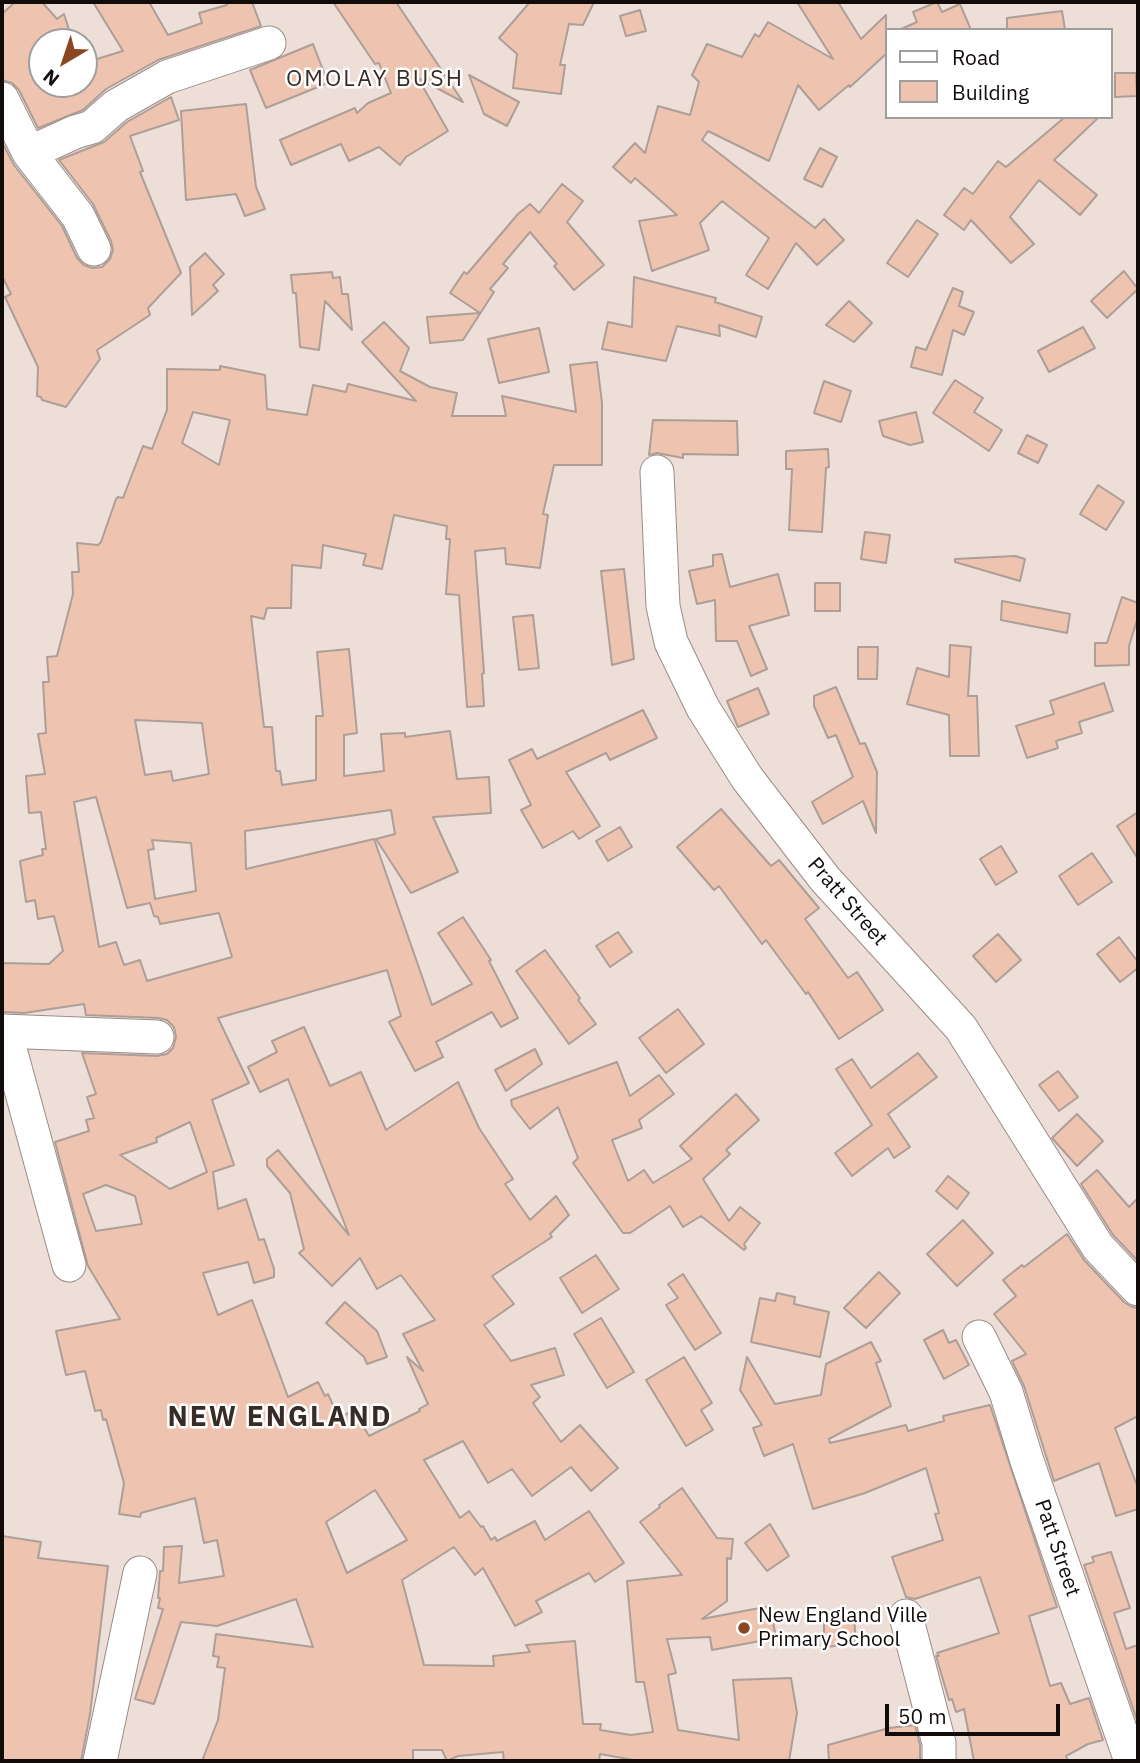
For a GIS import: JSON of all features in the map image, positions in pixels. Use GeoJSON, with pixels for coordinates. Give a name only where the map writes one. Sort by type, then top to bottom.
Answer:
{"type":"FeatureCollection","features":[{"type":"Feature","properties":{"kind":"street"},"geometry":{"type":"LineString","coordinates":[[29,153],[92,127],[116,106],[167,77],[269,43]]}},
{"type":"Feature","properties":{"kind":"street"},"geometry":{"type":"LineString","coordinates":[[2,99],[29,153],[78,216],[94,249]]}},
{"type":"Feature","properties":{"kind":"street","name":"Pratt Street"},"geometry":{"type":"LineString","coordinates":[[657,472],[663,607],[671,642],[703,708],[747,778],[825,879],[961,1028],[1098,1247],[1138,1289]]}},
{"type":"Feature","properties":{"kind":"street"},"geometry":{"type":"LineString","coordinates":[[69,1265],[3,1031],[157,1037]]}},
{"type":"Feature","properties":{"kind":"street","name":"Patt Street"},"geometry":{"type":"LineString","coordinates":[[978,1337],[1006,1392],[1027,1461],[1131,1761]]}},
{"type":"Feature","properties":{"kind":"street"},"geometry":{"type":"LineString","coordinates":[[100,1761],[140,1573]]}},
{"type":"Feature","properties":{"kind":"street"},"geometry":{"type":"LineString","coordinates":[[906,1616],[939,1743],[939,1761]]}},
{"type":"Feature","properties":{"kind":"building"},"geometry":{"type":"Polygon","coordinates":[[[15,2],[42,2],[57,19],[64,14],[68,28],[28,28],[28,98],[96,98],[83,110],[38,128],[19,90],[12,83],[2,80],[2,14],[15,2]]]}},
{"type":"Feature","properties":{"kind":"building"},"geometry":{"type":"Polygon","coordinates":[[[93,2],[149,2],[168,35],[202,23],[199,13],[227,5],[226,2],[252,2],[261,26],[158,60],[106,89],[98,96],[98,59],[123,51],[93,2]]]}},
{"type":"Feature","properties":{"kind":"building"},"geometry":{"type":"Polygon","coordinates":[[[333,2],[396,2],[463,102],[418,78],[448,131],[406,157],[400,165],[379,147],[349,161],[341,144],[291,165],[280,140],[355,108],[357,113],[368,103],[391,93],[379,63],[375,64],[333,2]]]}},
{"type":"Feature","properties":{"kind":"building"},"geometry":{"type":"Polygon","coordinates":[[[530,2],[594,2],[583,25],[569,24],[560,65],[565,65],[561,94],[513,88],[517,54],[499,38],[530,2]]]}},
{"type":"Feature","properties":{"kind":"building"},"geometry":{"type":"Polygon","coordinates":[[[797,2],[838,2],[861,39],[886,15],[884,56],[850,87],[849,85],[819,110],[798,85],[769,161],[708,131],[702,140],[815,228],[824,219],[844,240],[817,265],[796,243],[768,289],[746,275],[769,238],[722,201],[700,223],[709,250],[652,271],[639,221],[677,215],[635,178],[631,183],[613,167],[635,143],[645,153],[658,106],[690,115],[699,82],[692,75],[707,44],[742,57],[755,34],[759,37],[768,22],[833,59],[797,2]]]}},
{"type":"Feature","properties":{"kind":"building"},"geometry":{"type":"Polygon","coordinates":[[[937,2],[942,12],[960,4],[970,28],[904,28],[917,22],[913,12],[937,2]]]}},
{"type":"Feature","properties":{"kind":"building"},"geometry":{"type":"Polygon","coordinates":[[[640,10],[646,31],[626,36],[620,16],[640,10]]]}},
{"type":"Feature","properties":{"kind":"building"},"geometry":{"type":"Polygon","coordinates":[[[1062,11],[1065,28],[1007,28],[1007,18],[1062,11]]]}},
{"type":"Feature","properties":{"kind":"building"},"geometry":{"type":"Polygon","coordinates":[[[313,44],[328,83],[266,108],[250,70],[313,44]]]}},
{"type":"Feature","properties":{"kind":"building"},"geometry":{"type":"Polygon","coordinates":[[[1115,73],[1136,73],[1137,96],[1115,97],[1115,73]]]}},
{"type":"Feature","properties":{"kind":"building"},"geometry":{"type":"Polygon","coordinates":[[[469,75],[519,102],[507,126],[484,114],[469,75]]]}},
{"type":"Feature","properties":{"kind":"building"},"geometry":{"type":"Polygon","coordinates":[[[171,97],[179,120],[130,136],[143,171],[140,172],[181,273],[148,308],[150,315],[97,350],[100,359],[66,407],[42,400],[37,396],[38,367],[5,297],[11,294],[2,276],[2,142],[14,165],[62,226],[77,258],[92,268],[102,267],[110,259],[113,250],[111,241],[93,204],[59,160],[104,142],[127,122],[171,97]]]}},
{"type":"Feature","properties":{"kind":"building"},"geometry":{"type":"Polygon","coordinates":[[[246,104],[256,187],[265,209],[245,216],[236,194],[186,200],[181,111],[246,104]]]}},
{"type":"Feature","properties":{"kind":"building"},"geometry":{"type":"Polygon","coordinates":[[[1063,119],[1097,119],[1054,160],[1097,195],[1080,215],[1039,180],[1010,217],[1034,244],[1011,263],[971,220],[964,230],[944,215],[964,188],[973,194],[998,161],[1006,167],[1063,119]]]}},
{"type":"Feature","properties":{"kind":"building"},"geometry":{"type":"Polygon","coordinates":[[[820,148],[837,157],[822,187],[804,179],[820,148]]]}},
{"type":"Feature","properties":{"kind":"building"},"geometry":{"type":"Polygon","coordinates":[[[562,184],[583,201],[567,222],[604,265],[574,290],[554,266],[557,264],[530,232],[503,264],[508,268],[490,289],[494,292],[463,340],[430,343],[427,317],[480,313],[450,293],[464,272],[467,274],[518,214],[530,204],[539,213],[562,184]]]}},
{"type":"Feature","properties":{"kind":"building"},"geometry":{"type":"Polygon","coordinates":[[[917,220],[938,234],[908,277],[887,263],[917,220]]]}},
{"type":"Feature","properties":{"kind":"building"},"geometry":{"type":"Polygon","coordinates":[[[205,253],[224,274],[213,285],[218,291],[192,315],[190,267],[205,253]]]}},
{"type":"Feature","properties":{"kind":"building"},"geometry":{"type":"Polygon","coordinates":[[[1124,271],[1138,289],[1107,318],[1091,301],[1124,271]]]}},
{"type":"Feature","properties":{"kind":"building"},"geometry":{"type":"Polygon","coordinates":[[[332,272],[333,278],[340,277],[342,294],[348,294],[352,330],[325,301],[319,350],[300,347],[296,293],[293,293],[291,275],[332,272]]]}},
{"type":"Feature","properties":{"kind":"building"},"geometry":{"type":"Polygon","coordinates":[[[634,277],[716,298],[715,302],[762,317],[756,337],[719,325],[720,336],[677,326],[666,361],[602,349],[608,322],[632,327],[634,277]]]}},
{"type":"Feature","properties":{"kind":"building"},"geometry":{"type":"Polygon","coordinates":[[[953,288],[963,292],[959,306],[974,312],[964,335],[953,330],[942,375],[911,367],[916,347],[926,350],[953,288]]]}},
{"type":"Feature","properties":{"kind":"building"},"geometry":{"type":"Polygon","coordinates":[[[849,301],[872,323],[854,342],[826,325],[849,301]]]}},
{"type":"Feature","properties":{"kind":"building"},"geometry":{"type":"Polygon","coordinates":[[[384,322],[409,348],[400,371],[430,387],[457,393],[452,416],[506,416],[502,396],[576,412],[570,365],[597,362],[602,403],[602,465],[554,465],[543,514],[548,515],[540,568],[506,564],[505,548],[475,551],[484,706],[467,707],[459,595],[446,594],[450,539],[446,539],[447,526],[394,515],[382,569],[363,565],[366,554],[323,545],[321,568],[292,565],[291,608],[267,608],[264,619],[251,616],[264,727],[272,727],[276,771],[280,771],[282,785],[316,780],[316,716],[323,716],[317,652],[349,649],[357,733],[344,735],[344,776],[384,771],[381,734],[405,733],[405,737],[450,731],[457,779],[489,777],[491,813],[433,817],[458,872],[411,893],[376,839],[395,834],[391,810],[245,831],[246,869],[374,839],[432,1005],[472,984],[438,933],[463,917],[491,960],[489,961],[518,1018],[501,1027],[492,1012],[436,1042],[443,1057],[415,1071],[389,1022],[401,1016],[387,970],[218,1018],[249,1083],[212,1100],[234,1165],[213,1172],[218,1209],[246,1199],[259,1240],[264,1239],[274,1277],[254,1283],[248,1262],[203,1273],[218,1315],[252,1300],[288,1397],[318,1382],[325,1396],[328,1394],[339,1418],[354,1410],[369,1436],[420,1411],[419,1409],[428,1404],[407,1357],[423,1371],[403,1334],[435,1320],[401,1275],[377,1289],[360,1258],[332,1286],[299,1253],[304,1249],[290,1193],[267,1166],[267,1159],[278,1150],[349,1235],[288,1079],[260,1092],[248,1067],[277,1052],[272,1041],[304,1027],[330,1086],[361,1072],[386,1130],[458,1082],[479,1128],[513,1179],[505,1184],[530,1220],[556,1196],[569,1215],[550,1234],[552,1237],[492,1276],[514,1304],[484,1325],[511,1361],[555,1348],[564,1375],[531,1385],[540,1397],[533,1403],[561,1442],[580,1425],[618,1468],[591,1491],[571,1467],[532,1496],[512,1469],[488,1483],[463,1441],[424,1460],[460,1518],[469,1511],[491,1540],[495,1537],[497,1541],[535,1521],[545,1540],[589,1511],[624,1563],[595,1582],[589,1573],[536,1601],[542,1612],[515,1626],[483,1568],[475,1575],[454,1547],[402,1580],[424,1665],[494,1666],[493,1656],[530,1652],[526,1645],[575,1641],[583,1724],[601,1724],[600,1730],[631,1735],[653,1732],[644,1682],[636,1682],[627,1581],[682,1575],[640,1522],[682,1488],[717,1538],[733,1539],[731,1559],[727,1558],[727,1601],[702,1619],[770,1606],[776,1638],[712,1650],[710,1637],[667,1639],[676,1673],[668,1675],[678,1730],[739,1740],[733,1680],[791,1678],[797,1713],[789,1761],[639,1761],[600,1754],[599,1761],[504,1761],[503,1752],[458,1756],[447,1761],[442,1750],[413,1750],[413,1761],[202,1761],[218,1720],[225,1668],[217,1667],[219,1657],[213,1656],[216,1634],[313,1647],[296,1599],[217,1626],[181,1622],[154,1704],[135,1699],[163,1609],[158,1608],[158,1598],[164,1547],[182,1546],[179,1583],[224,1576],[217,1540],[204,1543],[195,1498],[141,1513],[140,1517],[119,1514],[124,1483],[106,1419],[103,1420],[101,1410],[95,1411],[85,1371],[66,1375],[56,1331],[120,1319],[88,1266],[55,1142],[89,1131],[86,1120],[94,1118],[87,1097],[96,1094],[82,1053],[157,1056],[167,1054],[173,1048],[176,1037],[174,1027],[167,1020],[86,1015],[84,1004],[24,1013],[2,1012],[2,963],[49,964],[63,951],[54,916],[38,919],[35,900],[26,902],[20,861],[43,855],[42,849],[46,849],[41,812],[29,813],[26,776],[45,774],[38,734],[46,733],[43,682],[49,682],[47,657],[57,656],[73,594],[72,572],[79,572],[77,543],[98,545],[101,542],[116,499],[123,498],[143,446],[152,449],[167,410],[167,369],[220,370],[220,366],[265,375],[267,409],[307,415],[313,385],[346,392],[348,384],[416,401],[362,342],[384,322]],[[193,412],[182,443],[219,465],[230,420],[193,412]],[[135,720],[145,775],[171,771],[173,781],[209,774],[202,723],[135,720]],[[96,797],[74,802],[99,947],[116,942],[124,965],[140,960],[147,981],[232,957],[219,913],[160,924],[150,903],[127,908],[96,797]],[[152,840],[154,849],[148,850],[155,899],[196,891],[191,843],[152,840]],[[190,1122],[156,1138],[157,1142],[120,1155],[170,1189],[207,1172],[190,1122]],[[106,1185],[83,1194],[96,1231],[142,1224],[135,1196],[106,1185]],[[375,1490],[326,1522],[347,1573],[407,1540],[375,1490]]]}},
{"type":"Feature","properties":{"kind":"building"},"geometry":{"type":"Polygon","coordinates":[[[1083,327],[1095,348],[1049,372],[1038,351],[1083,327]]]}},
{"type":"Feature","properties":{"kind":"building"},"geometry":{"type":"Polygon","coordinates":[[[539,328],[549,372],[499,383],[488,339],[539,328]]]}},
{"type":"Feature","properties":{"kind":"building"},"geometry":{"type":"Polygon","coordinates":[[[955,380],[983,398],[974,412],[1002,430],[989,451],[933,413],[955,380]]]}},
{"type":"Feature","properties":{"kind":"building"},"geometry":{"type":"Polygon","coordinates":[[[824,381],[851,391],[841,422],[814,413],[824,381]]]}},
{"type":"Feature","properties":{"kind":"building"},"geometry":{"type":"Polygon","coordinates":[[[916,412],[923,442],[910,445],[883,436],[879,421],[916,412]]]}},
{"type":"Feature","properties":{"kind":"building"},"geometry":{"type":"Polygon","coordinates":[[[653,420],[737,421],[738,455],[683,454],[683,458],[657,453],[649,455],[653,420]]]}},
{"type":"Feature","properties":{"kind":"building"},"geometry":{"type":"Polygon","coordinates":[[[1027,435],[1047,445],[1038,463],[1018,453],[1027,435]]]}},
{"type":"Feature","properties":{"kind":"building"},"geometry":{"type":"Polygon","coordinates":[[[828,449],[829,467],[826,468],[822,532],[789,530],[792,469],[786,469],[786,451],[828,449]]]}},
{"type":"Feature","properties":{"kind":"building"},"geometry":{"type":"Polygon","coordinates":[[[1098,485],[1124,502],[1106,530],[1080,514],[1098,485]]]}},
{"type":"Feature","properties":{"kind":"building"},"geometry":{"type":"Polygon","coordinates":[[[865,532],[890,535],[886,563],[861,559],[865,532]]]}},
{"type":"Feature","properties":{"kind":"building"},"geometry":{"type":"Polygon","coordinates":[[[722,554],[730,587],[778,574],[789,615],[749,626],[767,669],[751,676],[737,641],[716,641],[715,600],[697,604],[689,571],[713,566],[713,555],[722,554]]]}},
{"type":"Feature","properties":{"kind":"building"},"geometry":{"type":"Polygon","coordinates":[[[1015,556],[1025,559],[1020,581],[955,562],[955,559],[1015,556]]]}},
{"type":"Feature","properties":{"kind":"building"},"geometry":{"type":"Polygon","coordinates":[[[624,569],[634,659],[612,665],[601,571],[624,569]]]}},
{"type":"Feature","properties":{"kind":"building"},"geometry":{"type":"Polygon","coordinates":[[[815,583],[840,583],[840,611],[815,611],[815,583]]]}},
{"type":"Feature","properties":{"kind":"building"},"geometry":{"type":"Polygon","coordinates":[[[1122,597],[1138,603],[1138,617],[1129,646],[1129,665],[1095,666],[1095,643],[1107,643],[1122,597]]]}},
{"type":"Feature","properties":{"kind":"building"},"geometry":{"type":"Polygon","coordinates":[[[1002,601],[1070,614],[1067,633],[1001,620],[1002,601]]]}},
{"type":"Feature","properties":{"kind":"building"},"geometry":{"type":"Polygon","coordinates":[[[533,615],[539,668],[519,670],[513,617],[533,615]]]}},
{"type":"Feature","properties":{"kind":"building"},"geometry":{"type":"Polygon","coordinates":[[[950,645],[971,647],[968,696],[977,696],[979,756],[950,756],[949,715],[907,704],[917,668],[949,677],[950,645]]]}},
{"type":"Feature","properties":{"kind":"building"},"geometry":{"type":"Polygon","coordinates":[[[858,647],[878,647],[877,679],[858,679],[858,647]]]}},
{"type":"Feature","properties":{"kind":"building"},"geometry":{"type":"Polygon","coordinates":[[[1104,683],[1113,711],[1079,722],[1082,733],[1056,741],[1058,748],[1027,758],[1016,726],[1054,714],[1050,701],[1104,683]]]}},
{"type":"Feature","properties":{"kind":"building"},"geometry":{"type":"Polygon","coordinates":[[[836,687],[860,744],[865,743],[877,772],[876,833],[863,801],[823,824],[812,802],[853,777],[836,735],[828,738],[814,706],[814,696],[836,687]]]}},
{"type":"Feature","properties":{"kind":"building"},"geometry":{"type":"Polygon","coordinates":[[[758,688],[769,714],[738,727],[727,701],[758,688]]]}},
{"type":"Feature","properties":{"kind":"building"},"geometry":{"type":"Polygon","coordinates":[[[643,710],[657,738],[610,760],[606,753],[566,772],[600,826],[579,839],[573,831],[543,848],[521,810],[531,805],[509,760],[532,749],[537,759],[643,710]]]}},
{"type":"Feature","properties":{"kind":"building"},"geometry":{"type":"Polygon","coordinates":[[[721,809],[771,866],[779,860],[819,908],[805,919],[848,978],[857,972],[883,1010],[839,1039],[808,992],[806,994],[766,940],[762,944],[719,886],[714,890],[677,847],[721,809]]]}},
{"type":"Feature","properties":{"kind":"building"},"geometry":{"type":"Polygon","coordinates":[[[1138,812],[1138,859],[1117,826],[1138,812]]]}},
{"type":"Feature","properties":{"kind":"building"},"geometry":{"type":"Polygon","coordinates":[[[620,827],[632,847],[608,861],[596,841],[620,827]]]}},
{"type":"Feature","properties":{"kind":"building"},"geometry":{"type":"Polygon","coordinates":[[[1001,846],[1017,872],[996,885],[980,859],[1001,846]]]}},
{"type":"Feature","properties":{"kind":"building"},"geometry":{"type":"Polygon","coordinates":[[[1092,853],[1112,882],[1078,905],[1059,876],[1092,853]]]}},
{"type":"Feature","properties":{"kind":"building"},"geometry":{"type":"Polygon","coordinates":[[[618,932],[632,952],[610,967],[596,946],[618,932]]]}},
{"type":"Feature","properties":{"kind":"building"},"geometry":{"type":"Polygon","coordinates":[[[998,934],[1021,960],[996,982],[973,956],[998,934]]]}},
{"type":"Feature","properties":{"kind":"building"},"geometry":{"type":"Polygon","coordinates":[[[1119,937],[1138,962],[1138,968],[1120,982],[1097,954],[1119,937]]]}},
{"type":"Feature","properties":{"kind":"building"},"geometry":{"type":"Polygon","coordinates":[[[545,950],[596,1024],[569,1044],[516,971],[545,950]]]}},
{"type":"Feature","properties":{"kind":"building"},"geometry":{"type":"Polygon","coordinates":[[[678,1009],[704,1044],[666,1073],[639,1038],[678,1009]]]}},
{"type":"Feature","properties":{"kind":"building"},"geometry":{"type":"Polygon","coordinates":[[[535,1049],[542,1064],[506,1091],[495,1070],[535,1049]]]}},
{"type":"Feature","properties":{"kind":"building"},"geometry":{"type":"Polygon","coordinates":[[[918,1053],[937,1077],[888,1114],[910,1147],[894,1158],[888,1148],[852,1176],[835,1153],[872,1125],[836,1069],[852,1059],[871,1088],[918,1053]]]}},
{"type":"Feature","properties":{"kind":"building"},"geometry":{"type":"Polygon","coordinates":[[[617,1062],[630,1096],[659,1075],[674,1094],[639,1120],[642,1128],[612,1140],[628,1181],[644,1170],[653,1183],[692,1159],[680,1146],[736,1094],[759,1120],[726,1150],[730,1154],[703,1179],[729,1221],[740,1207],[760,1223],[744,1244],[744,1250],[701,1216],[683,1227],[670,1206],[630,1233],[623,1233],[573,1163],[578,1158],[558,1107],[530,1129],[512,1106],[511,1100],[617,1062]]]}},
{"type":"Feature","properties":{"kind":"building"},"geometry":{"type":"Polygon","coordinates":[[[1058,1071],[1078,1097],[1059,1111],[1039,1085],[1058,1071]]]}},
{"type":"Feature","properties":{"kind":"building"},"geometry":{"type":"Polygon","coordinates":[[[1077,1114],[1103,1141],[1077,1166],[1052,1138],[1077,1114]]]}},
{"type":"Feature","properties":{"kind":"building"},"geometry":{"type":"Polygon","coordinates":[[[1097,1170],[1129,1207],[1138,1198],[1138,1261],[1113,1235],[1081,1184],[1097,1170]]]}},
{"type":"Feature","properties":{"kind":"building"},"geometry":{"type":"Polygon","coordinates":[[[948,1176],[969,1193],[957,1209],[936,1191],[948,1176]]]}},
{"type":"Feature","properties":{"kind":"building"},"geometry":{"type":"Polygon","coordinates":[[[963,1220],[993,1253],[957,1286],[927,1254],[963,1220]]]}},
{"type":"Feature","properties":{"kind":"building"},"geometry":{"type":"Polygon","coordinates":[[[1067,1234],[1084,1260],[1124,1302],[1138,1308],[1138,1416],[1115,1428],[1138,1488],[1138,1509],[1116,1516],[1099,1463],[1054,1481],[1024,1386],[1012,1361],[1026,1354],[994,1314],[1016,1296],[1003,1280],[1067,1234]]]}},
{"type":"Feature","properties":{"kind":"building"},"geometry":{"type":"Polygon","coordinates":[[[596,1255],[619,1289],[582,1313],[560,1278],[596,1255]]]}},
{"type":"Feature","properties":{"kind":"building"},"geometry":{"type":"Polygon","coordinates":[[[879,1272],[900,1293],[866,1328],[844,1308],[879,1272]]]}},
{"type":"Feature","properties":{"kind":"building"},"geometry":{"type":"Polygon","coordinates":[[[683,1274],[721,1333],[695,1350],[666,1305],[678,1298],[668,1284],[683,1274]]]}},
{"type":"Feature","properties":{"kind":"building"},"geometry":{"type":"Polygon","coordinates":[[[777,1293],[795,1297],[794,1304],[829,1312],[820,1357],[751,1342],[760,1298],[775,1301],[777,1293]]]}},
{"type":"Feature","properties":{"kind":"building"},"geometry":{"type":"Polygon","coordinates":[[[345,1302],[377,1331],[387,1357],[367,1364],[364,1357],[326,1323],[345,1302]]]}},
{"type":"Feature","properties":{"kind":"building"},"geometry":{"type":"Polygon","coordinates":[[[601,1318],[634,1372],[607,1388],[574,1334],[601,1318]]]}},
{"type":"Feature","properties":{"kind":"building"},"geometry":{"type":"Polygon","coordinates":[[[943,1330],[949,1343],[956,1340],[969,1365],[944,1379],[924,1340],[943,1330]]]}},
{"type":"Feature","properties":{"kind":"building"},"geometry":{"type":"Polygon","coordinates":[[[871,1342],[881,1361],[876,1363],[891,1406],[829,1439],[830,1443],[906,1425],[908,1431],[944,1421],[943,1416],[990,1405],[1057,1607],[1029,1616],[1050,1686],[1061,1683],[1070,1704],[1089,1698],[1103,1740],[1088,1744],[1066,1756],[1068,1761],[974,1761],[964,1709],[956,1712],[952,1699],[949,1700],[936,1656],[939,1656],[937,1653],[999,1633],[980,1577],[915,1599],[906,1597],[892,1557],[943,1540],[935,1514],[939,1513],[926,1468],[865,1493],[813,1509],[793,1444],[764,1456],[753,1428],[762,1425],[740,1390],[747,1357],[775,1404],[821,1395],[826,1364],[871,1342]]]}},
{"type":"Feature","properties":{"kind":"building"},"geometry":{"type":"Polygon","coordinates":[[[684,1357],[712,1403],[701,1410],[713,1430],[686,1446],[646,1380],[684,1357]]]}},
{"type":"Feature","properties":{"kind":"building"},"geometry":{"type":"Polygon","coordinates":[[[770,1524],[789,1556],[767,1571],[745,1543],[770,1524]]]}},
{"type":"Feature","properties":{"kind":"building"},"geometry":{"type":"Polygon","coordinates":[[[2,1536],[41,1542],[38,1558],[108,1566],[90,1714],[81,1761],[2,1761],[2,1536]]]}},
{"type":"Feature","properties":{"kind":"building"},"geometry":{"type":"Polygon","coordinates":[[[1111,1552],[1130,1608],[1114,1613],[1126,1649],[1138,1645],[1138,1723],[1084,1565],[1094,1562],[1092,1557],[1111,1552]]]}},
{"type":"Feature","properties":{"kind":"building"},"geometry":{"type":"Polygon","coordinates":[[[824,1614],[854,1616],[856,1644],[824,1647],[824,1614]]]}},
{"type":"Feature","properties":{"kind":"building"},"geometry":{"type":"Polygon","coordinates":[[[915,1725],[920,1745],[920,1761],[829,1761],[828,1745],[889,1728],[915,1725]]]}},
{"type":"Feature","properties":{"kind":"place","name":"New England Ville Primary School"},"geometry":{"type":"Point","coordinates":[744,1628]}},
{"type":"Feature","properties":{"kind":"district","name":"OMOLAY BUSH"},"geometry":{"type":"Point","coordinates":[375,79]}},
{"type":"Feature","properties":{"kind":"district","name":"NEW ENGLAND"},"geometry":{"type":"Point","coordinates":[280,1418]}}]}
